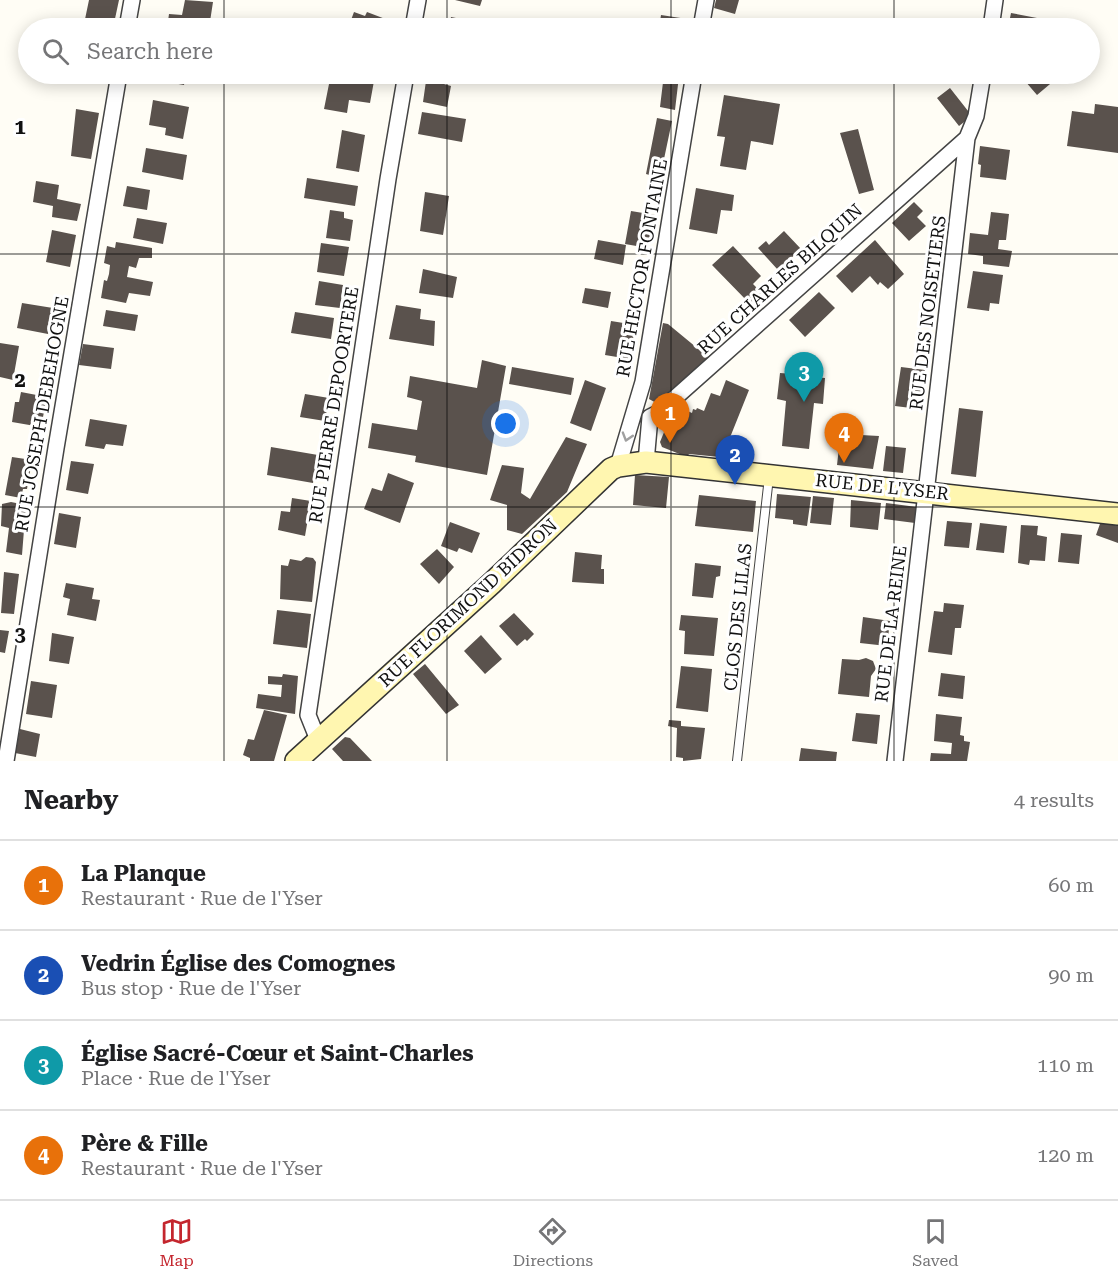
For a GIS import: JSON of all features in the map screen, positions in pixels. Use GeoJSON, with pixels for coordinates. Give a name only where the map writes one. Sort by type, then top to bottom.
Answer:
{"type":"FeatureCollection","features":[{"type":"Feature","properties":{"kind":"street"},"geometry":{"type":"LineString","coordinates":[[129,18],[132,0]]}},
{"type":"Feature","properties":{"kind":"street"},"geometry":{"type":"LineString","coordinates":[[415,18],[418,0]]}},
{"type":"Feature","properties":{"kind":"street"},"geometry":{"type":"LineString","coordinates":[[703,18],[706,0]]}},
{"type":"Feature","properties":{"kind":"street"},"geometry":{"type":"LineString","coordinates":[[992,18],[995,0]]}},
{"type":"Feature","properties":{"kind":"street","name":"RUE JOSEPH DEBEHOGNE"},"geometry":{"type":"LineString","coordinates":[[6,761],[117,84]]}},
{"type":"Feature","properties":{"kind":"street","name":"RUE PIERRE DEPOORTERE"},"geometry":{"type":"LineString","coordinates":[[318,740],[308,715],[404,84]]}},
{"type":"Feature","properties":{"kind":"street","name":"RUE HECTOR FONTAINE"},"geometry":{"type":"LineString","coordinates":[[618,466],[644,382],[692,84]]}},
{"type":"Feature","properties":{"kind":"street","name":"RUE DES NOISETIERS"},"geometry":{"type":"LineString","coordinates":[[926,492],[968,138],[976,116],[981,84]]}},
{"type":"Feature","properties":{"kind":"street","name":"RUE CHARLES BILQUIN"},"geometry":{"type":"LineString","coordinates":[[650,417],[667,405],[968,138]]}},
{"type":"Feature","properties":{"kind":"street"},"geometry":{"type":"LineString","coordinates":[[618,466],[646,462],[650,417],[636,408]]}},
{"type":"Feature","properties":{"kind":"street","name":"RUE DE L'YSER"},"geometry":{"type":"LineString","coordinates":[[646,462],[1118,513]]}},
{"type":"Feature","properties":{"kind":"street","name":"RUE FLORIMOND BIDRON"},"geometry":{"type":"LineString","coordinates":[[296,761],[492,583],[611,469],[618,466]]}},
{"type":"Feature","properties":{"kind":"street","name":"RUE DE LA REINE"},"geometry":{"type":"LineString","coordinates":[[895,761],[926,492]]}},
{"type":"Feature","properties":{"kind":"lane","name":"CLOS DES LILAS"},"geometry":{"type":"LineString","coordinates":[[737,761],[769,476]]}},
{"type":"Feature","properties":{"kind":"building"},"geometry":{"type":"Polygon","coordinates":[[[89,0],[119,0],[115,18],[85,18],[89,0]]]}},
{"type":"Feature","properties":{"kind":"building"},"geometry":{"type":"Polygon","coordinates":[[[185,0],[213,2],[211,18],[168,18],[169,14],[182,15],[185,0]]]}},
{"type":"Feature","properties":{"kind":"building"},"geometry":{"type":"Polygon","coordinates":[[[455,0],[482,0],[480,6],[455,0]]]}},
{"type":"Feature","properties":{"kind":"building"},"geometry":{"type":"Polygon","coordinates":[[[716,0],[739,0],[735,14],[714,8],[716,0]]]}},
{"type":"Feature","properties":{"kind":"building"},"geometry":{"type":"Polygon","coordinates":[[[354,12],[365,16],[367,12],[383,18],[352,18],[354,12]]]}},
{"type":"Feature","properties":{"kind":"building"},"geometry":{"type":"Polygon","coordinates":[[[1011,13],[1037,18],[1010,18],[1011,13]]]}},
{"type":"Feature","properties":{"kind":"building"},"geometry":{"type":"Polygon","coordinates":[[[661,15],[680,18],[661,18],[661,15]]]}},
{"type":"Feature","properties":{"kind":"building"},"geometry":{"type":"Polygon","coordinates":[[[329,84],[373,84],[370,103],[349,100],[347,113],[324,109],[329,84]]]}},
{"type":"Feature","properties":{"kind":"building"},"geometry":{"type":"Polygon","coordinates":[[[426,84],[451,86],[447,107],[423,102],[426,84]]]}},
{"type":"Feature","properties":{"kind":"building"},"geometry":{"type":"Polygon","coordinates":[[[663,84],[678,84],[675,110],[660,107],[663,84]]]}},
{"type":"Feature","properties":{"kind":"building"},"geometry":{"type":"Polygon","coordinates":[[[1028,84],[1050,84],[1037,95],[1028,84]]]}},
{"type":"Feature","properties":{"kind":"building"},"geometry":{"type":"Polygon","coordinates":[[[950,88],[972,116],[959,126],[937,98],[950,88]]]}},
{"type":"Feature","properties":{"kind":"building"},"geometry":{"type":"Polygon","coordinates":[[[724,95],[780,104],[773,145],[751,141],[746,170],[720,166],[725,137],[717,136],[724,95]]]}},
{"type":"Feature","properties":{"kind":"building"},"geometry":{"type":"Polygon","coordinates":[[[153,100],[189,107],[183,139],[165,135],[166,128],[149,125],[153,100]]]}},
{"type":"Feature","properties":{"kind":"building"},"geometry":{"type":"Polygon","coordinates":[[[1095,104],[1118,107],[1118,153],[1067,146],[1072,111],[1094,114],[1095,104]]]}},
{"type":"Feature","properties":{"kind":"building"},"geometry":{"type":"Polygon","coordinates":[[[76,109],[99,113],[91,159],[71,156],[76,109]]]}},
{"type":"Feature","properties":{"kind":"building"},"geometry":{"type":"Polygon","coordinates":[[[422,112],[466,119],[462,142],[418,134],[422,112]]]}},
{"type":"Feature","properties":{"kind":"building"},"geometry":{"type":"Polygon","coordinates":[[[657,118],[672,121],[660,178],[646,174],[657,118]]]}},
{"type":"Feature","properties":{"kind":"building"},"geometry":{"type":"Polygon","coordinates":[[[858,129],[874,190],[859,194],[840,133],[858,129]]]}},
{"type":"Feature","properties":{"kind":"building"},"geometry":{"type":"Polygon","coordinates":[[[342,130],[365,135],[359,172],[336,168],[342,130]]]}},
{"type":"Feature","properties":{"kind":"building"},"geometry":{"type":"Polygon","coordinates":[[[980,146],[1010,150],[1006,180],[980,177],[981,165],[978,164],[980,146]]]}},
{"type":"Feature","properties":{"kind":"building"},"geometry":{"type":"Polygon","coordinates":[[[146,148],[187,155],[183,180],[142,172],[146,148]]]}},
{"type":"Feature","properties":{"kind":"building"},"geometry":{"type":"Polygon","coordinates":[[[307,178],[358,186],[355,206],[304,198],[307,178]]]}},
{"type":"Feature","properties":{"kind":"building"},"geometry":{"type":"Polygon","coordinates":[[[36,181],[59,185],[57,199],[81,204],[77,221],[52,217],[53,206],[33,202],[36,181]]]}},
{"type":"Feature","properties":{"kind":"building"},"geometry":{"type":"Polygon","coordinates":[[[127,186],[150,190],[147,210],[123,206],[127,186]]]}},
{"type":"Feature","properties":{"kind":"building"},"geometry":{"type":"Polygon","coordinates":[[[696,188],[734,195],[732,211],[721,210],[717,234],[689,229],[696,188]]]}},
{"type":"Feature","properties":{"kind":"building"},"geometry":{"type":"Polygon","coordinates":[[[425,192],[449,196],[443,235],[420,231],[425,192]]]}},
{"type":"Feature","properties":{"kind":"building"},"geometry":{"type":"Polygon","coordinates":[[[914,202],[923,211],[917,217],[926,226],[909,241],[892,223],[914,202]]]}},
{"type":"Feature","properties":{"kind":"building"},"geometry":{"type":"Polygon","coordinates":[[[330,210],[344,212],[344,218],[353,220],[350,241],[326,238],[330,210]]]}},
{"type":"Feature","properties":{"kind":"building"},"geometry":{"type":"Polygon","coordinates":[[[631,211],[655,215],[648,248],[625,244],[631,211]]]}},
{"type":"Feature","properties":{"kind":"building"},"geometry":{"type":"Polygon","coordinates":[[[991,212],[1009,214],[1006,240],[999,240],[998,249],[1012,251],[1009,267],[983,264],[983,256],[968,254],[970,233],[988,235],[991,212]]]}},
{"type":"Feature","properties":{"kind":"building"},"geometry":{"type":"Polygon","coordinates":[[[137,218],[167,223],[163,244],[133,238],[137,218]]]}},
{"type":"Feature","properties":{"kind":"building"},"geometry":{"type":"Polygon","coordinates":[[[52,230],[76,235],[70,267],[46,262],[52,230]]]}},
{"type":"Feature","properties":{"kind":"building"},"geometry":{"type":"Polygon","coordinates":[[[784,231],[801,249],[778,270],[758,248],[766,241],[769,245],[784,231]]]}},
{"type":"Feature","properties":{"kind":"building"},"geometry":{"type":"Polygon","coordinates":[[[598,240],[626,245],[623,265],[594,259],[598,240]]]}},
{"type":"Feature","properties":{"kind":"building"},"geometry":{"type":"Polygon","coordinates":[[[875,240],[904,274],[888,289],[880,282],[878,285],[870,276],[852,293],[836,276],[875,240]]]}},
{"type":"Feature","properties":{"kind":"building"},"geometry":{"type":"Polygon","coordinates":[[[116,242],[152,248],[152,258],[139,258],[136,268],[129,266],[127,277],[153,282],[150,296],[129,293],[126,303],[101,298],[104,280],[107,281],[109,274],[110,265],[104,263],[107,246],[115,248],[116,242]]]}},
{"type":"Feature","properties":{"kind":"building"},"geometry":{"type":"Polygon","coordinates":[[[321,243],[349,247],[344,276],[317,272],[321,243]]]}},
{"type":"Feature","properties":{"kind":"building"},"geometry":{"type":"Polygon","coordinates":[[[733,246],[761,276],[753,284],[762,293],[750,304],[712,265],[733,246]]]}},
{"type":"Feature","properties":{"kind":"building"},"geometry":{"type":"Polygon","coordinates":[[[423,269],[457,277],[453,298],[419,293],[423,269]]]}},
{"type":"Feature","properties":{"kind":"building"},"geometry":{"type":"Polygon","coordinates":[[[973,271],[1003,275],[999,304],[990,303],[989,311],[967,308],[973,271]]]}},
{"type":"Feature","properties":{"kind":"building"},"geometry":{"type":"Polygon","coordinates":[[[319,281],[343,285],[340,308],[315,305],[319,281]]]}},
{"type":"Feature","properties":{"kind":"building"},"geometry":{"type":"Polygon","coordinates":[[[585,288],[611,292],[608,308],[582,303],[585,288]]]}},
{"type":"Feature","properties":{"kind":"building"},"geometry":{"type":"Polygon","coordinates":[[[819,292],[835,308],[805,337],[789,320],[819,292]]]}},
{"type":"Feature","properties":{"kind":"building"},"geometry":{"type":"Polygon","coordinates":[[[22,303],[53,308],[48,334],[17,328],[22,303]]]}},
{"type":"Feature","properties":{"kind":"building"},"geometry":{"type":"Polygon","coordinates":[[[396,305],[421,309],[420,319],[435,321],[434,346],[389,339],[396,305]]]}},
{"type":"Feature","properties":{"kind":"building"},"geometry":{"type":"Polygon","coordinates":[[[106,310],[138,315],[135,331],[103,326],[106,310]]]}},
{"type":"Feature","properties":{"kind":"building"},"geometry":{"type":"Polygon","coordinates":[[[295,312],[334,318],[331,339],[291,333],[295,312]]]}},
{"type":"Feature","properties":{"kind":"building"},"geometry":{"type":"Polygon","coordinates":[[[611,321],[636,325],[629,359],[605,355],[611,321]]]}},
{"type":"Feature","properties":{"kind":"building"},"geometry":{"type":"Polygon","coordinates":[[[663,323],[668,324],[708,357],[658,404],[649,399],[663,323]]]}},
{"type":"Feature","properties":{"kind":"building"},"geometry":{"type":"Polygon","coordinates":[[[0,343],[19,346],[13,380],[0,377],[0,343]]]}},
{"type":"Feature","properties":{"kind":"building"},"geometry":{"type":"Polygon","coordinates":[[[83,344],[114,348],[111,369],[79,365],[83,344]]]}},
{"type":"Feature","properties":{"kind":"building"},"geometry":{"type":"Polygon","coordinates":[[[801,357],[807,357],[814,364],[814,377],[825,378],[823,404],[814,403],[809,449],[782,446],[786,401],[777,399],[780,373],[793,374],[794,365],[801,357]]]}},
{"type":"Feature","properties":{"kind":"building"},"geometry":{"type":"Polygon","coordinates":[[[482,360],[506,366],[487,475],[415,462],[416,456],[368,448],[372,423],[417,430],[422,401],[407,397],[410,376],[477,388],[482,360]]]}},
{"type":"Feature","properties":{"kind":"building"},"geometry":{"type":"Polygon","coordinates":[[[512,367],[574,378],[571,395],[509,384],[512,367]]]}},
{"type":"Feature","properties":{"kind":"building"},"geometry":{"type":"Polygon","coordinates":[[[901,367],[925,370],[919,409],[895,406],[901,367]]]}},
{"type":"Feature","properties":{"kind":"building"},"geometry":{"type":"Polygon","coordinates":[[[585,380],[606,388],[591,431],[570,423],[585,380]]]}},
{"type":"Feature","properties":{"kind":"building"},"geometry":{"type":"Polygon","coordinates":[[[726,380],[749,390],[729,440],[736,443],[730,458],[689,454],[687,457],[662,447],[660,442],[667,425],[683,409],[692,413],[693,409],[697,408],[704,411],[711,393],[720,396],[726,380]]]}},
{"type":"Feature","properties":{"kind":"building"},"geometry":{"type":"Polygon","coordinates":[[[21,392],[47,397],[41,427],[12,422],[15,402],[19,402],[21,392]]]}},
{"type":"Feature","properties":{"kind":"building"},"geometry":{"type":"Polygon","coordinates":[[[305,394],[329,398],[325,421],[300,417],[305,394]]]}},
{"type":"Feature","properties":{"kind":"building"},"geometry":{"type":"Polygon","coordinates":[[[959,408],[983,411],[976,477],[951,474],[959,408]]]}},
{"type":"Feature","properties":{"kind":"building"},"geometry":{"type":"Polygon","coordinates":[[[90,419],[127,425],[123,446],[106,444],[104,449],[85,446],[90,419]]]}},
{"type":"Feature","properties":{"kind":"building"},"geometry":{"type":"Polygon","coordinates":[[[861,435],[879,436],[873,469],[837,465],[840,439],[860,442],[861,435]]]}},
{"type":"Feature","properties":{"kind":"building"},"geometry":{"type":"Polygon","coordinates":[[[566,437],[587,444],[567,492],[522,534],[507,530],[507,505],[490,500],[502,465],[524,468],[521,493],[530,499],[566,437]]]}},
{"type":"Feature","properties":{"kind":"building"},"geometry":{"type":"Polygon","coordinates":[[[886,446],[906,448],[903,473],[883,471],[886,446]]]}},
{"type":"Feature","properties":{"kind":"building"},"geometry":{"type":"Polygon","coordinates":[[[271,447],[318,455],[313,483],[267,475],[271,447]]]}},
{"type":"Feature","properties":{"kind":"building"},"geometry":{"type":"Polygon","coordinates":[[[12,457],[32,460],[27,489],[23,489],[21,498],[5,495],[12,457]]]}},
{"type":"Feature","properties":{"kind":"building"},"geometry":{"type":"Polygon","coordinates":[[[71,461],[94,464],[88,494],[66,490],[71,461]]]}},
{"type":"Feature","properties":{"kind":"building"},"geometry":{"type":"Polygon","coordinates":[[[388,473],[414,483],[400,523],[364,509],[372,488],[382,491],[388,473]]]}},
{"type":"Feature","properties":{"kind":"building"},"geometry":{"type":"Polygon","coordinates":[[[635,475],[669,477],[666,508],[633,505],[635,475]]]}},
{"type":"Feature","properties":{"kind":"building"},"geometry":{"type":"Polygon","coordinates":[[[777,494],[811,497],[807,526],[793,524],[793,520],[775,518],[777,494]]]}},
{"type":"Feature","properties":{"kind":"building"},"geometry":{"type":"Polygon","coordinates":[[[699,495],[756,501],[753,532],[695,526],[699,495]]]}},
{"type":"Feature","properties":{"kind":"building"},"geometry":{"type":"Polygon","coordinates":[[[813,496],[834,498],[831,525],[810,523],[813,496]]]}},
{"type":"Feature","properties":{"kind":"building"},"geometry":{"type":"Polygon","coordinates":[[[292,498],[311,501],[305,536],[278,530],[281,511],[290,512],[292,498]]]}},
{"type":"Feature","properties":{"kind":"building"},"geometry":{"type":"Polygon","coordinates":[[[851,500],[881,503],[878,530],[850,527],[851,500]]]}},
{"type":"Feature","properties":{"kind":"building"},"geometry":{"type":"Polygon","coordinates":[[[11,502],[26,505],[22,555],[6,552],[9,528],[1,526],[2,504],[11,502]]]}},
{"type":"Feature","properties":{"kind":"building"},"geometry":{"type":"Polygon","coordinates":[[[886,503],[917,507],[915,523],[884,519],[886,503]]]}},
{"type":"Feature","properties":{"kind":"building"},"geometry":{"type":"Polygon","coordinates":[[[59,513],[81,517],[76,548],[54,544],[59,513]]]}},
{"type":"Feature","properties":{"kind":"building"},"geometry":{"type":"Polygon","coordinates":[[[947,521],[972,523],[969,548],[944,546],[947,521]]]}},
{"type":"Feature","properties":{"kind":"building"},"geometry":{"type":"Polygon","coordinates":[[[1101,521],[1118,526],[1118,543],[1096,535],[1101,521]]]}},
{"type":"Feature","properties":{"kind":"building"},"geometry":{"type":"Polygon","coordinates":[[[450,522],[480,533],[472,553],[459,548],[457,552],[441,546],[450,522]]]}},
{"type":"Feature","properties":{"kind":"building"},"geometry":{"type":"Polygon","coordinates":[[[980,523],[1007,526],[1004,553],[976,550],[980,523]]]}},
{"type":"Feature","properties":{"kind":"building"},"geometry":{"type":"Polygon","coordinates":[[[1021,525],[1038,526],[1037,535],[1047,537],[1045,561],[1030,560],[1029,565],[1018,563],[1021,525]]]}},
{"type":"Feature","properties":{"kind":"building"},"geometry":{"type":"Polygon","coordinates":[[[1061,533],[1082,535],[1079,564],[1058,562],[1061,533]]]}},
{"type":"Feature","properties":{"kind":"building"},"geometry":{"type":"Polygon","coordinates":[[[437,549],[454,567],[439,584],[420,564],[437,549]]]}},
{"type":"Feature","properties":{"kind":"building"},"geometry":{"type":"Polygon","coordinates":[[[575,552],[602,555],[601,569],[604,569],[604,584],[572,582],[575,552]]]}},
{"type":"Feature","properties":{"kind":"building"},"geometry":{"type":"Polygon","coordinates":[[[306,557],[313,558],[316,562],[312,602],[280,599],[281,565],[288,566],[290,559],[301,561],[306,557]]]}},
{"type":"Feature","properties":{"kind":"building"},"geometry":{"type":"Polygon","coordinates":[[[695,563],[721,566],[720,576],[716,577],[713,598],[692,596],[695,563]]]}},
{"type":"Feature","properties":{"kind":"building"},"geometry":{"type":"Polygon","coordinates":[[[4,572],[19,574],[14,614],[1,613],[4,572]]]}},
{"type":"Feature","properties":{"kind":"building"},"geometry":{"type":"Polygon","coordinates":[[[66,583],[94,588],[92,599],[100,600],[96,621],[67,615],[70,599],[63,597],[66,583]]]}},
{"type":"Feature","properties":{"kind":"building"},"geometry":{"type":"Polygon","coordinates":[[[944,603],[964,605],[961,628],[955,628],[952,655],[928,652],[934,611],[943,612],[944,603]]]}},
{"type":"Feature","properties":{"kind":"building"},"geometry":{"type":"Polygon","coordinates":[[[277,610],[311,614],[307,648],[273,644],[277,610]]]}},
{"type":"Feature","properties":{"kind":"building"},"geometry":{"type":"Polygon","coordinates":[[[514,613],[534,634],[517,646],[499,626],[514,613]]]}},
{"type":"Feature","properties":{"kind":"building"},"geometry":{"type":"Polygon","coordinates":[[[681,615],[718,618],[714,656],[684,654],[685,631],[679,630],[681,615]]]}},
{"type":"Feature","properties":{"kind":"building"},"geometry":{"type":"Polygon","coordinates":[[[863,617],[890,621],[887,646],[860,643],[863,617]]]}},
{"type":"Feature","properties":{"kind":"building"},"geometry":{"type":"Polygon","coordinates":[[[0,630],[9,631],[5,653],[0,652],[0,630]]]}},
{"type":"Feature","properties":{"kind":"building"},"geometry":{"type":"Polygon","coordinates":[[[52,633],[74,637],[69,664],[49,661],[52,633]]]}},
{"type":"Feature","properties":{"kind":"building"},"geometry":{"type":"Polygon","coordinates":[[[481,635],[502,659],[485,674],[464,651],[481,635]]]}},
{"type":"Feature","properties":{"kind":"building"},"geometry":{"type":"Polygon","coordinates":[[[866,658],[873,661],[876,669],[871,676],[869,697],[838,694],[842,659],[866,658]]]}},
{"type":"Feature","properties":{"kind":"building"},"geometry":{"type":"Polygon","coordinates":[[[425,664],[459,705],[446,714],[413,674],[425,664]]]}},
{"type":"Feature","properties":{"kind":"building"},"geometry":{"type":"Polygon","coordinates":[[[681,666],[712,669],[708,712],[676,708],[681,666]]]}},
{"type":"Feature","properties":{"kind":"building"},"geometry":{"type":"Polygon","coordinates":[[[941,673],[965,676],[963,699],[938,696],[941,673]]]}},
{"type":"Feature","properties":{"kind":"building"},"geometry":{"type":"Polygon","coordinates":[[[283,674],[298,676],[295,714],[256,708],[258,694],[281,697],[282,685],[268,684],[268,676],[282,677],[283,674]]]}},
{"type":"Feature","properties":{"kind":"building"},"geometry":{"type":"Polygon","coordinates":[[[31,681],[57,685],[52,718],[26,714],[31,681]]]}},
{"type":"Feature","properties":{"kind":"building"},"geometry":{"type":"Polygon","coordinates":[[[264,710],[287,715],[274,761],[250,761],[250,758],[243,755],[248,739],[254,740],[264,710]]]}},
{"type":"Feature","properties":{"kind":"building"},"geometry":{"type":"Polygon","coordinates":[[[856,713],[880,715],[877,744],[852,741],[856,713]]]}},
{"type":"Feature","properties":{"kind":"building"},"geometry":{"type":"Polygon","coordinates":[[[936,714],[962,717],[960,735],[964,736],[964,741],[970,742],[967,761],[930,761],[931,753],[951,754],[952,743],[934,741],[936,714]]]}},
{"type":"Feature","properties":{"kind":"building"},"geometry":{"type":"Polygon","coordinates":[[[669,720],[681,721],[681,726],[705,728],[701,759],[683,761],[683,758],[676,757],[677,728],[668,726],[669,720]]]}},
{"type":"Feature","properties":{"kind":"building"},"geometry":{"type":"Polygon","coordinates":[[[20,729],[40,734],[36,757],[15,753],[20,729]]]}},
{"type":"Feature","properties":{"kind":"building"},"geometry":{"type":"Polygon","coordinates":[[[345,737],[350,738],[372,761],[343,761],[332,749],[345,737]]]}},
{"type":"Feature","properties":{"kind":"building"},"geometry":{"type":"Polygon","coordinates":[[[801,748],[837,752],[836,761],[799,761],[801,748]]]}},
{"type":"Feature","properties":{"kind":"place","name":"Église Sacré-Cœur et Saint-Charles"},"geometry":{"type":"Point","coordinates":[804,402]}},
{"type":"Feature","properties":{"kind":"place","name":"La Planque"},"geometry":{"type":"Point","coordinates":[670,443]}},
{"type":"Feature","properties":{"kind":"place","name":"Père & Fille"},"geometry":{"type":"Point","coordinates":[844,463]}},
{"type":"Feature","properties":{"kind":"place","name":"Vedrin Église des Comognes"},"geometry":{"type":"Point","coordinates":[735,485]}}]}
